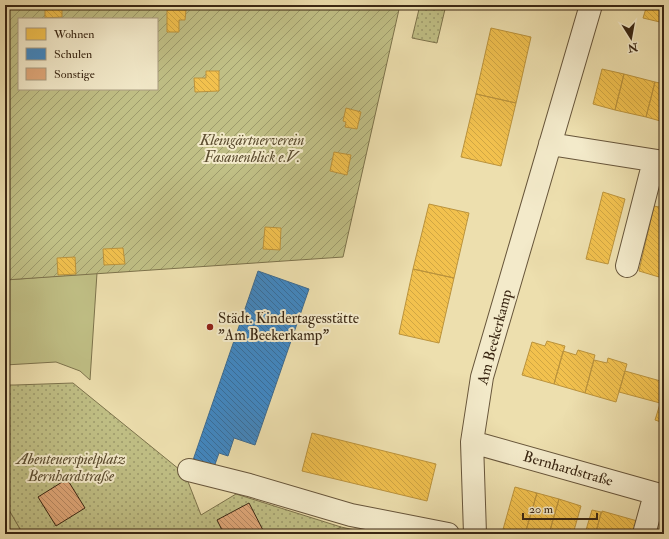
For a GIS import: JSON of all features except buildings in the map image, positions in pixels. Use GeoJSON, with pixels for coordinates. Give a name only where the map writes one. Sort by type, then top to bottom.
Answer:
{"type":"FeatureCollection","features":[{"type":"Feature","properties":{"kind":"street","name":"Am Beekerkamp"},"geometry":{"type":"LineString","coordinates":[[475,534],[472,442],[482,377],[591,5]]}},
{"type":"Feature","properties":{"kind":"street"},"geometry":{"type":"LineString","coordinates":[[550,144],[659,162],[627,266]]}},
{"type":"Feature","properties":{"kind":"street","name":"Bernhardstraße"},"geometry":{"type":"LineString","coordinates":[[472,442],[660,495]]}},
{"type":"Feature","properties":{"kind":"street"},"geometry":{"type":"LineString","coordinates":[[189,470],[351,515],[448,534]]}},
{"type":"Feature","properties":{"kind":"street"},"geometry":{"type":"LineString","coordinates":[[644,534],[660,495]]}},
{"type":"Feature","properties":{"kind":"green space","name":"Kleingärtnerverein Fasanenblick e.V."},"geometry":{"type":"Polygon","coordinates":[[[5,5],[400,5],[343,257],[5,280],[5,5]]]}},
{"type":"Feature","properties":{"kind":"green space"},"geometry":{"type":"Polygon","coordinates":[[[420,5],[446,5],[437,43],[412,38],[420,5]]]}},
{"type":"Feature","properties":{"kind":"green space"},"geometry":{"type":"Polygon","coordinates":[[[97,273],[90,380],[80,371],[56,362],[5,365],[5,280],[97,273]]]}},
{"type":"Feature","properties":{"kind":"green space","name":"Abenteuerspielplatz Bernhardstraße"},"geometry":{"type":"Polygon","coordinates":[[[73,383],[185,474],[201,515],[236,494],[341,527],[327,534],[23,534],[5,503],[5,385],[73,383]]]}},
{"type":"Feature","properties":{"kind":"green space"},"geometry":{"type":"Polygon","coordinates":[[[5,503],[23,534],[5,534],[5,503]]]}},
{"type":"Feature","properties":{"kind":"green space"},"geometry":{"type":"Polygon","coordinates":[[[341,527],[373,534],[327,534],[341,527]]]}},
{"type":"Feature","properties":{"kind":"place","name":"Städt. Kindertagesstätte \"Am Beekerkamp\""},"geometry":{"type":"Point","coordinates":[210,327]}}]}
